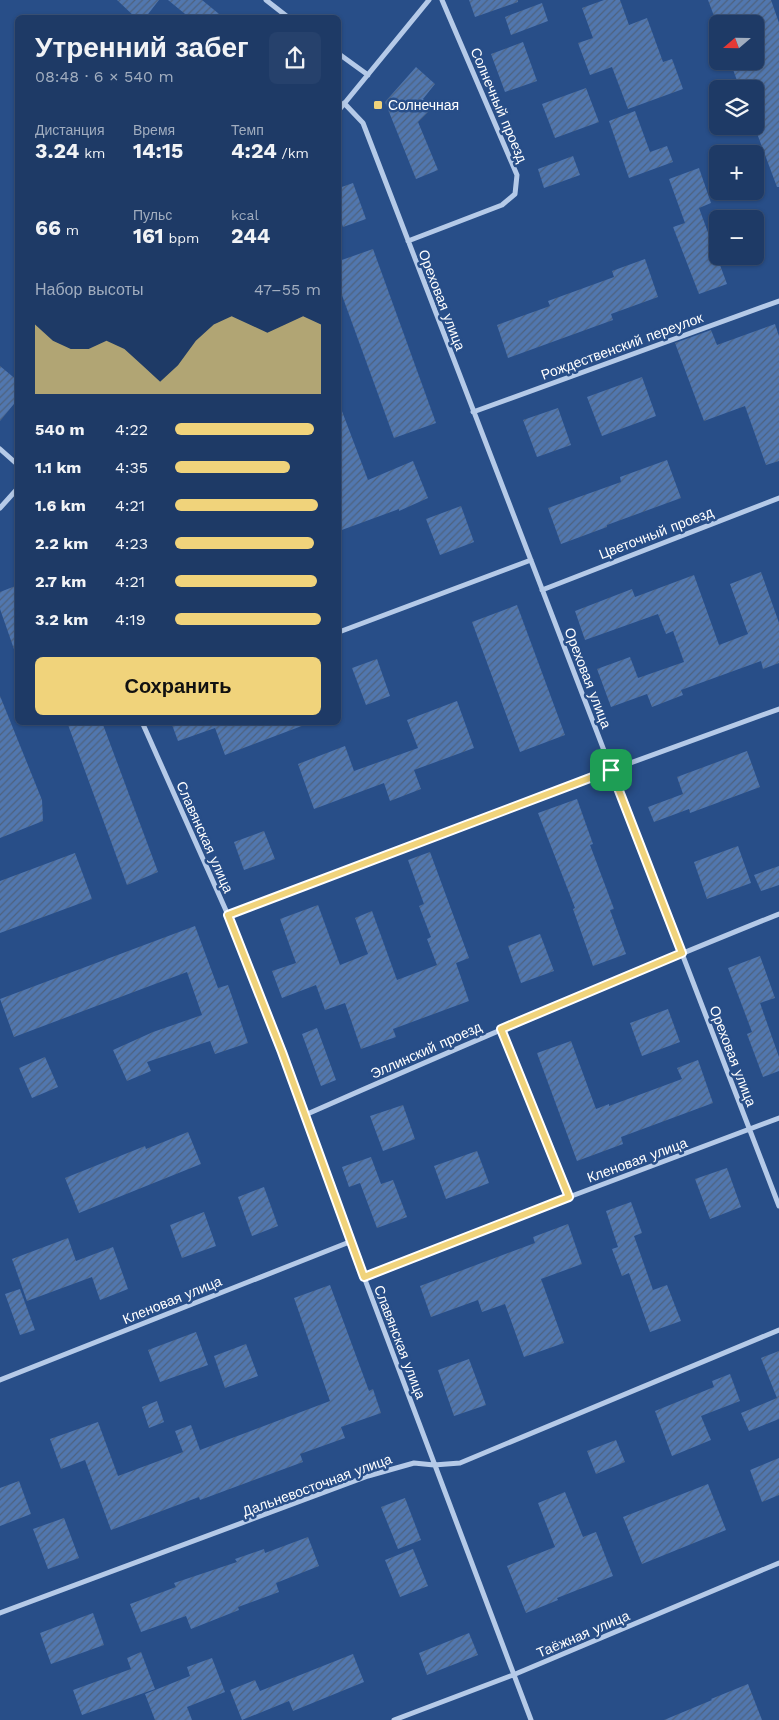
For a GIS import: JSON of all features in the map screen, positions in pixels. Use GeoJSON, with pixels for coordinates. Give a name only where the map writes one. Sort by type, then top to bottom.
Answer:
{"type":"FeatureCollection","features":[{"type":"Feature","properties":{"kind":"street"},"geometry":{"type":"LineString","coordinates":[[266,0],[286,15]]}},
{"type":"Feature","properties":{"kind":"street"},"geometry":{"type":"LineString","coordinates":[[341,107],[429,0]]}},
{"type":"Feature","properties":{"kind":"street","name":"Солнечный проезд"},"geometry":{"type":"LineString","coordinates":[[408,241],[502,205],[515,194],[517,176],[442,0]]}},
{"type":"Feature","properties":{"kind":"street"},"geometry":{"type":"LineString","coordinates":[[341,55],[368,75]]}},
{"type":"Feature","properties":{"kind":"street","name":"Ореховая улица"},"geometry":{"type":"LineString","coordinates":[[344,103],[363,123],[779,1206]]}},
{"type":"Feature","properties":{"kind":"street","name":"Рождественский переулок"},"geometry":{"type":"LineString","coordinates":[[473,412],[779,301]]}},
{"type":"Feature","properties":{"kind":"street"},"geometry":{"type":"LineString","coordinates":[[0,448],[15,462]]}},
{"type":"Feature","properties":{"kind":"street"},"geometry":{"type":"LineString","coordinates":[[0,508],[15,491]]}},
{"type":"Feature","properties":{"kind":"street","name":"Цветочный проезд"},"geometry":{"type":"LineString","coordinates":[[542,590],[779,498]]}},
{"type":"Feature","properties":{"kind":"street"},"geometry":{"type":"LineString","coordinates":[[341,631],[531,560]]}},
{"type":"Feature","properties":{"kind":"street"},"geometry":{"type":"LineString","coordinates":[[228,915],[611,770],[779,709]]}},
{"type":"Feature","properties":{"kind":"street","name":"Славянская улица"},"geometry":{"type":"LineString","coordinates":[[143,725],[228,915],[305,1115],[434,1465],[531,1720]]}},
{"type":"Feature","properties":{"kind":"street","name":"Эллинский проезд"},"geometry":{"type":"LineString","coordinates":[[305,1115],[501,1029],[779,914]]}},
{"type":"Feature","properties":{"kind":"street"},"geometry":{"type":"LineString","coordinates":[[501,1029],[569,1197]]}},
{"type":"Feature","properties":{"kind":"street","name":"Кленовая улица"},"geometry":{"type":"LineString","coordinates":[[364,1277],[779,1118]]}},
{"type":"Feature","properties":{"kind":"street","name":"Кленовая улица"},"geometry":{"type":"LineString","coordinates":[[0,1380],[352,1242]]}},
{"type":"Feature","properties":{"kind":"street","name":"Дальневосточная улица"},"geometry":{"type":"LineString","coordinates":[[0,1613],[368,1476],[414,1463],[434,1465],[460,1463],[779,1330]]}},
{"type":"Feature","properties":{"kind":"street","name":"Таёжная улица"},"geometry":{"type":"LineString","coordinates":[[394,1720],[514,1675],[779,1563]]}},
{"type":"Feature","properties":{"kind":"building"},"geometry":{"type":"Polygon","coordinates":[[[117,0],[159,0],[147,15],[133,15],[117,0]]]}},
{"type":"Feature","properties":{"kind":"building"},"geometry":{"type":"Polygon","coordinates":[[[168,0],[202,0],[220,15],[186,15],[168,0]]]}},
{"type":"Feature","properties":{"kind":"building"},"geometry":{"type":"Polygon","coordinates":[[[469,0],[518,0],[518,2],[475,17],[469,0]]]}},
{"type":"Feature","properties":{"kind":"building"},"geometry":{"type":"Polygon","coordinates":[[[604,0],[620,0],[629,25],[647,18],[663,62],[672,59],[683,89],[628,109],[612,67],[590,75],[578,43],[593,38],[582,8],[604,0]]]}},
{"type":"Feature","properties":{"kind":"building"},"geometry":{"type":"Polygon","coordinates":[[[708,0],[771,0],[779,23],[779,187],[777,187],[764,152],[764,145],[761,145],[758,135],[764,135],[764,80],[737,80],[733,70],[764,70],[764,15],[714,15],[708,0]]]}},
{"type":"Feature","properties":{"kind":"building"},"geometry":{"type":"Polygon","coordinates":[[[542,3],[548,21],[511,35],[505,17],[542,3]]]}},
{"type":"Feature","properties":{"kind":"building"},"geometry":{"type":"Polygon","coordinates":[[[523,42],[537,81],[505,92],[491,54],[523,42]]]}},
{"type":"Feature","properties":{"kind":"building"},"geometry":{"type":"Polygon","coordinates":[[[416,67],[435,84],[423,99],[432,108],[418,122],[438,170],[416,179],[385,102],[416,67]]]}},
{"type":"Feature","properties":{"kind":"building"},"geometry":{"type":"Polygon","coordinates":[[[586,88],[599,122],[555,138],[542,104],[586,88]]]}},
{"type":"Feature","properties":{"kind":"building"},"geometry":{"type":"Polygon","coordinates":[[[635,111],[650,152],[667,146],[673,162],[629,178],[609,121],[635,111]]]}},
{"type":"Feature","properties":{"kind":"building"},"geometry":{"type":"Polygon","coordinates":[[[573,156],[580,175],[544,188],[538,169],[573,156]]]}},
{"type":"Feature","properties":{"kind":"building"},"geometry":{"type":"Polygon","coordinates":[[[699,168],[711,203],[699,208],[709,235],[709,265],[720,265],[727,284],[699,294],[673,227],[685,223],[669,179],[699,168]]]}},
{"type":"Feature","properties":{"kind":"building"},"geometry":{"type":"Polygon","coordinates":[[[353,183],[366,219],[343,227],[341,221],[341,187],[353,183]]]}},
{"type":"Feature","properties":{"kind":"building"},"geometry":{"type":"Polygon","coordinates":[[[373,249],[436,423],[394,438],[341,292],[341,260],[373,249]]]}},
{"type":"Feature","properties":{"kind":"building"},"geometry":{"type":"Polygon","coordinates":[[[645,259],[658,297],[611,314],[613,320],[508,358],[497,325],[550,306],[548,301],[614,277],[612,271],[645,259]]]}},
{"type":"Feature","properties":{"kind":"building"},"geometry":{"type":"Polygon","coordinates":[[[775,324],[779,336],[779,461],[766,465],[745,406],[704,421],[675,343],[711,330],[717,345],[775,324]]]}},
{"type":"Feature","properties":{"kind":"building"},"geometry":{"type":"Polygon","coordinates":[[[0,366],[15,378],[15,403],[0,421],[0,366]]]}},
{"type":"Feature","properties":{"kind":"building"},"geometry":{"type":"Polygon","coordinates":[[[642,377],[656,416],[602,436],[587,397],[642,377]]]}},
{"type":"Feature","properties":{"kind":"building"},"geometry":{"type":"Polygon","coordinates":[[[558,408],[571,445],[537,457],[523,420],[558,408]]]}},
{"type":"Feature","properties":{"kind":"building"},"geometry":{"type":"Polygon","coordinates":[[[341,409],[368,480],[413,461],[428,498],[399,511],[399,509],[341,530],[341,409]]]}},
{"type":"Feature","properties":{"kind":"building"},"geometry":{"type":"Polygon","coordinates":[[[667,460],[681,498],[561,544],[548,508],[621,482],[620,477],[667,460]]]}},
{"type":"Feature","properties":{"kind":"building"},"geometry":{"type":"Polygon","coordinates":[[[461,506],[474,542],[440,555],[426,519],[461,506]]]}},
{"type":"Feature","properties":{"kind":"building"},"geometry":{"type":"Polygon","coordinates":[[[761,572],[779,623],[779,663],[763,669],[761,661],[681,690],[683,695],[652,707],[647,694],[611,707],[597,669],[630,657],[638,678],[684,662],[673,631],[666,634],[658,614],[585,640],[575,611],[632,589],[635,597],[694,575],[719,645],[748,634],[730,584],[761,572]]]}},
{"type":"Feature","properties":{"kind":"building"},"geometry":{"type":"Polygon","coordinates":[[[15,586],[15,652],[0,609],[0,592],[15,586]]]}},
{"type":"Feature","properties":{"kind":"building"},"geometry":{"type":"Polygon","coordinates":[[[517,605],[565,735],[520,752],[472,622],[517,605]]]}},
{"type":"Feature","properties":{"kind":"building"},"geometry":{"type":"Polygon","coordinates":[[[377,659],[390,696],[366,705],[352,668],[377,659]]]}},
{"type":"Feature","properties":{"kind":"building"},"geometry":{"type":"Polygon","coordinates":[[[0,696],[42,800],[43,821],[0,838],[0,696]]]}},
{"type":"Feature","properties":{"kind":"building"},"geometry":{"type":"Polygon","coordinates":[[[457,701],[474,748],[414,770],[421,789],[390,801],[384,783],[314,809],[298,764],[345,746],[354,771],[418,748],[407,720],[457,701]]]}},
{"type":"Feature","properties":{"kind":"building"},"geometry":{"type":"Polygon","coordinates":[[[68,725],[103,725],[158,872],[127,885],[68,725]]]}},
{"type":"Feature","properties":{"kind":"building"},"geometry":{"type":"Polygon","coordinates":[[[172,725],[304,725],[225,755],[215,728],[178,741],[172,725]]]}},
{"type":"Feature","properties":{"kind":"building"},"geometry":{"type":"Polygon","coordinates":[[[747,751],[760,787],[690,813],[689,809],[654,822],[648,807],[683,794],[677,777],[747,751]]]}},
{"type":"Feature","properties":{"kind":"building"},"geometry":{"type":"Polygon","coordinates":[[[577,799],[593,844],[590,845],[614,909],[610,910],[626,954],[593,966],[573,909],[575,908],[538,813],[577,799]]]}},
{"type":"Feature","properties":{"kind":"building"},"geometry":{"type":"Polygon","coordinates":[[[264,831],[275,859],[244,870],[234,842],[264,831]]]}},
{"type":"Feature","properties":{"kind":"building"},"geometry":{"type":"Polygon","coordinates":[[[738,846],[751,883],[707,899],[694,862],[738,846]]]}},
{"type":"Feature","properties":{"kind":"building"},"geometry":{"type":"Polygon","coordinates":[[[430,852],[469,958],[456,963],[469,1001],[393,1029],[396,1037],[361,1049],[345,1003],[325,1010],[316,985],[282,998],[272,971],[296,963],[280,919],[318,905],[340,965],[368,954],[355,918],[372,911],[397,980],[437,965],[427,939],[431,937],[419,906],[424,904],[408,860],[430,852]]]}},
{"type":"Feature","properties":{"kind":"building"},"geometry":{"type":"Polygon","coordinates":[[[75,853],[92,899],[0,933],[0,881],[75,853]]]}},
{"type":"Feature","properties":{"kind":"building"},"geometry":{"type":"Polygon","coordinates":[[[779,866],[779,885],[761,891],[754,875],[779,866]]]}},
{"type":"Feature","properties":{"kind":"building"},"geometry":{"type":"Polygon","coordinates":[[[195,926],[218,988],[228,985],[248,1043],[215,1054],[210,1041],[147,1062],[151,1071],[127,1081],[113,1050],[153,1032],[202,1015],[187,972],[14,1037],[0,999],[195,926]]]}},
{"type":"Feature","properties":{"kind":"building"},"geometry":{"type":"Polygon","coordinates":[[[540,934],[554,971],[521,983],[508,946],[540,934]]]}},
{"type":"Feature","properties":{"kind":"building"},"geometry":{"type":"Polygon","coordinates":[[[760,956],[775,998],[760,1003],[779,1057],[779,1071],[763,1077],[747,1034],[752,1032],[728,968],[760,956]]]}},
{"type":"Feature","properties":{"kind":"building"},"geometry":{"type":"Polygon","coordinates":[[[668,1009],[680,1042],[642,1056],[630,1023],[668,1009]]]}},
{"type":"Feature","properties":{"kind":"building"},"geometry":{"type":"Polygon","coordinates":[[[317,1028],[336,1080],[321,1086],[302,1034],[317,1028]]]}},
{"type":"Feature","properties":{"kind":"building"},"geometry":{"type":"Polygon","coordinates":[[[571,1041],[596,1109],[682,1079],[677,1068],[698,1060],[713,1103],[621,1137],[623,1144],[577,1161],[537,1053],[571,1041]]]}},
{"type":"Feature","properties":{"kind":"building"},"geometry":{"type":"Polygon","coordinates":[[[45,1057],[58,1087],[32,1098],[19,1068],[45,1057]]]}},
{"type":"Feature","properties":{"kind":"building"},"geometry":{"type":"Polygon","coordinates":[[[403,1105],[415,1139],[383,1151],[370,1116],[403,1105]]]}},
{"type":"Feature","properties":{"kind":"building"},"geometry":{"type":"Polygon","coordinates":[[[188,1132],[201,1164],[79,1213],[65,1178],[145,1146],[146,1149],[188,1132]]]}},
{"type":"Feature","properties":{"kind":"building"},"geometry":{"type":"Polygon","coordinates":[[[477,1151],[489,1183],[446,1199],[434,1166],[477,1151]]]}},
{"type":"Feature","properties":{"kind":"building"},"geometry":{"type":"Polygon","coordinates":[[[371,1157],[381,1184],[393,1180],[407,1217],[377,1228],[360,1183],[349,1187],[342,1167],[371,1157]]]}},
{"type":"Feature","properties":{"kind":"building"},"geometry":{"type":"Polygon","coordinates":[[[727,1168],[741,1207],[710,1219],[695,1179],[727,1168]]]}},
{"type":"Feature","properties":{"kind":"building"},"geometry":{"type":"Polygon","coordinates":[[[264,1187],[278,1226],[252,1236],[238,1197],[264,1187]]]}},
{"type":"Feature","properties":{"kind":"building"},"geometry":{"type":"Polygon","coordinates":[[[631,1202],[642,1233],[634,1236],[653,1290],[667,1285],[681,1321],[650,1332],[629,1273],[622,1276],[612,1249],[618,1247],[606,1211],[631,1202]]]}},
{"type":"Feature","properties":{"kind":"building"},"geometry":{"type":"Polygon","coordinates":[[[204,1212],[216,1246],[182,1258],[170,1225],[204,1212]]]}},
{"type":"Feature","properties":{"kind":"building"},"geometry":{"type":"Polygon","coordinates":[[[568,1224],[582,1264],[541,1279],[564,1343],[524,1357],[505,1304],[482,1312],[478,1300],[431,1317],[420,1286],[535,1243],[533,1237],[568,1224]]]}},
{"type":"Feature","properties":{"kind":"building"},"geometry":{"type":"Polygon","coordinates":[[[68,1238],[76,1261],[113,1247],[128,1289],[100,1300],[92,1277],[27,1301],[12,1259],[68,1238]]]}},
{"type":"Feature","properties":{"kind":"building"},"geometry":{"type":"Polygon","coordinates":[[[330,1285],[369,1391],[373,1389],[381,1413],[341,1427],[345,1438],[300,1454],[303,1462],[200,1500],[199,1497],[111,1530],[85,1460],[61,1469],[50,1439],[98,1422],[118,1476],[183,1452],[175,1431],[191,1425],[200,1450],[330,1401],[294,1298],[330,1285]]]}},
{"type":"Feature","properties":{"kind":"building"},"geometry":{"type":"Polygon","coordinates":[[[20,1289],[35,1330],[20,1335],[5,1294],[20,1289]]]}},
{"type":"Feature","properties":{"kind":"building"},"geometry":{"type":"Polygon","coordinates":[[[196,1332],[208,1365],[160,1382],[148,1350],[196,1332]]]}},
{"type":"Feature","properties":{"kind":"building"},"geometry":{"type":"Polygon","coordinates":[[[246,1344],[258,1376],[225,1388],[214,1356],[246,1344]]]}},
{"type":"Feature","properties":{"kind":"building"},"geometry":{"type":"Polygon","coordinates":[[[779,1351],[779,1419],[749,1431],[741,1413],[777,1398],[761,1358],[779,1351]]]}},
{"type":"Feature","properties":{"kind":"building"},"geometry":{"type":"Polygon","coordinates":[[[469,1359],[486,1405],[454,1416],[438,1370],[469,1359]]]}},
{"type":"Feature","properties":{"kind":"building"},"geometry":{"type":"Polygon","coordinates":[[[730,1374],[740,1401],[701,1416],[711,1440],[672,1456],[655,1411],[714,1387],[712,1381],[730,1374]]]}},
{"type":"Feature","properties":{"kind":"building"},"geometry":{"type":"Polygon","coordinates":[[[157,1401],[164,1422],[149,1428],[142,1407],[157,1401]]]}},
{"type":"Feature","properties":{"kind":"building"},"geometry":{"type":"Polygon","coordinates":[[[616,1440],[625,1462],[596,1474],[587,1451],[616,1440]]]}},
{"type":"Feature","properties":{"kind":"building"},"geometry":{"type":"Polygon","coordinates":[[[779,1458],[779,1495],[762,1502],[750,1470],[779,1458]]]}},
{"type":"Feature","properties":{"kind":"building"},"geometry":{"type":"Polygon","coordinates":[[[19,1481],[31,1514],[0,1526],[0,1488],[19,1481]]]}},
{"type":"Feature","properties":{"kind":"building"},"geometry":{"type":"Polygon","coordinates":[[[708,1484],[726,1530],[642,1564],[623,1517],[708,1484]]]}},
{"type":"Feature","properties":{"kind":"building"},"geometry":{"type":"Polygon","coordinates":[[[565,1492],[583,1537],[596,1532],[613,1576],[557,1598],[558,1600],[526,1613],[507,1566],[555,1547],[538,1503],[565,1492]]]}},
{"type":"Feature","properties":{"kind":"building"},"geometry":{"type":"Polygon","coordinates":[[[405,1498],[421,1540],[398,1549],[381,1507],[405,1498]]]}},
{"type":"Feature","properties":{"kind":"building"},"geometry":{"type":"Polygon","coordinates":[[[64,1518],[79,1558],[48,1569],[33,1529],[64,1518]]]}},
{"type":"Feature","properties":{"kind":"building"},"geometry":{"type":"Polygon","coordinates":[[[308,1537],[319,1566],[276,1583],[279,1592],[238,1607],[239,1610],[191,1629],[186,1616],[141,1632],[130,1604],[176,1587],[174,1583],[237,1562],[235,1559],[264,1549],[265,1553],[308,1537]]]}},
{"type":"Feature","properties":{"kind":"building"},"geometry":{"type":"Polygon","coordinates":[[[413,1549],[428,1586],[400,1597],[385,1560],[413,1549]]]}},
{"type":"Feature","properties":{"kind":"building"},"geometry":{"type":"Polygon","coordinates":[[[93,1613],[104,1645],[51,1664],[40,1633],[93,1613]]]}},
{"type":"Feature","properties":{"kind":"building"},"geometry":{"type":"Polygon","coordinates":[[[469,1633],[478,1655],[427,1675],[419,1653],[469,1633]]]}},
{"type":"Feature","properties":{"kind":"building"},"geometry":{"type":"Polygon","coordinates":[[[141,1652],[155,1689],[82,1715],[73,1690],[131,1669],[127,1658],[141,1652]]]}},
{"type":"Feature","properties":{"kind":"building"},"geometry":{"type":"Polygon","coordinates":[[[353,1654],[364,1682],[293,1711],[289,1701],[242,1720],[230,1690],[255,1680],[260,1691],[353,1654]]]}},
{"type":"Feature","properties":{"kind":"building"},"geometry":{"type":"Polygon","coordinates":[[[212,1658],[225,1692],[187,1707],[192,1720],[155,1720],[145,1694],[190,1676],[187,1667],[212,1658]]]}},
{"type":"Feature","properties":{"kind":"building"},"geometry":{"type":"Polygon","coordinates":[[[748,1684],[762,1720],[664,1720],[711,1699],[748,1684]]]}},
{"type":"Feature","properties":{"kind":"place","name":"Солнечная"},"geometry":{"type":"Point","coordinates":[378,105]}},
{"type":"Feature","properties":{"kind":"route"},"geometry":{"type":"LineString","coordinates":[[611,770],[682,953],[501,1029],[569,1197],[364,1277],[282,1052],[228,915],[611,770]]}}]}
